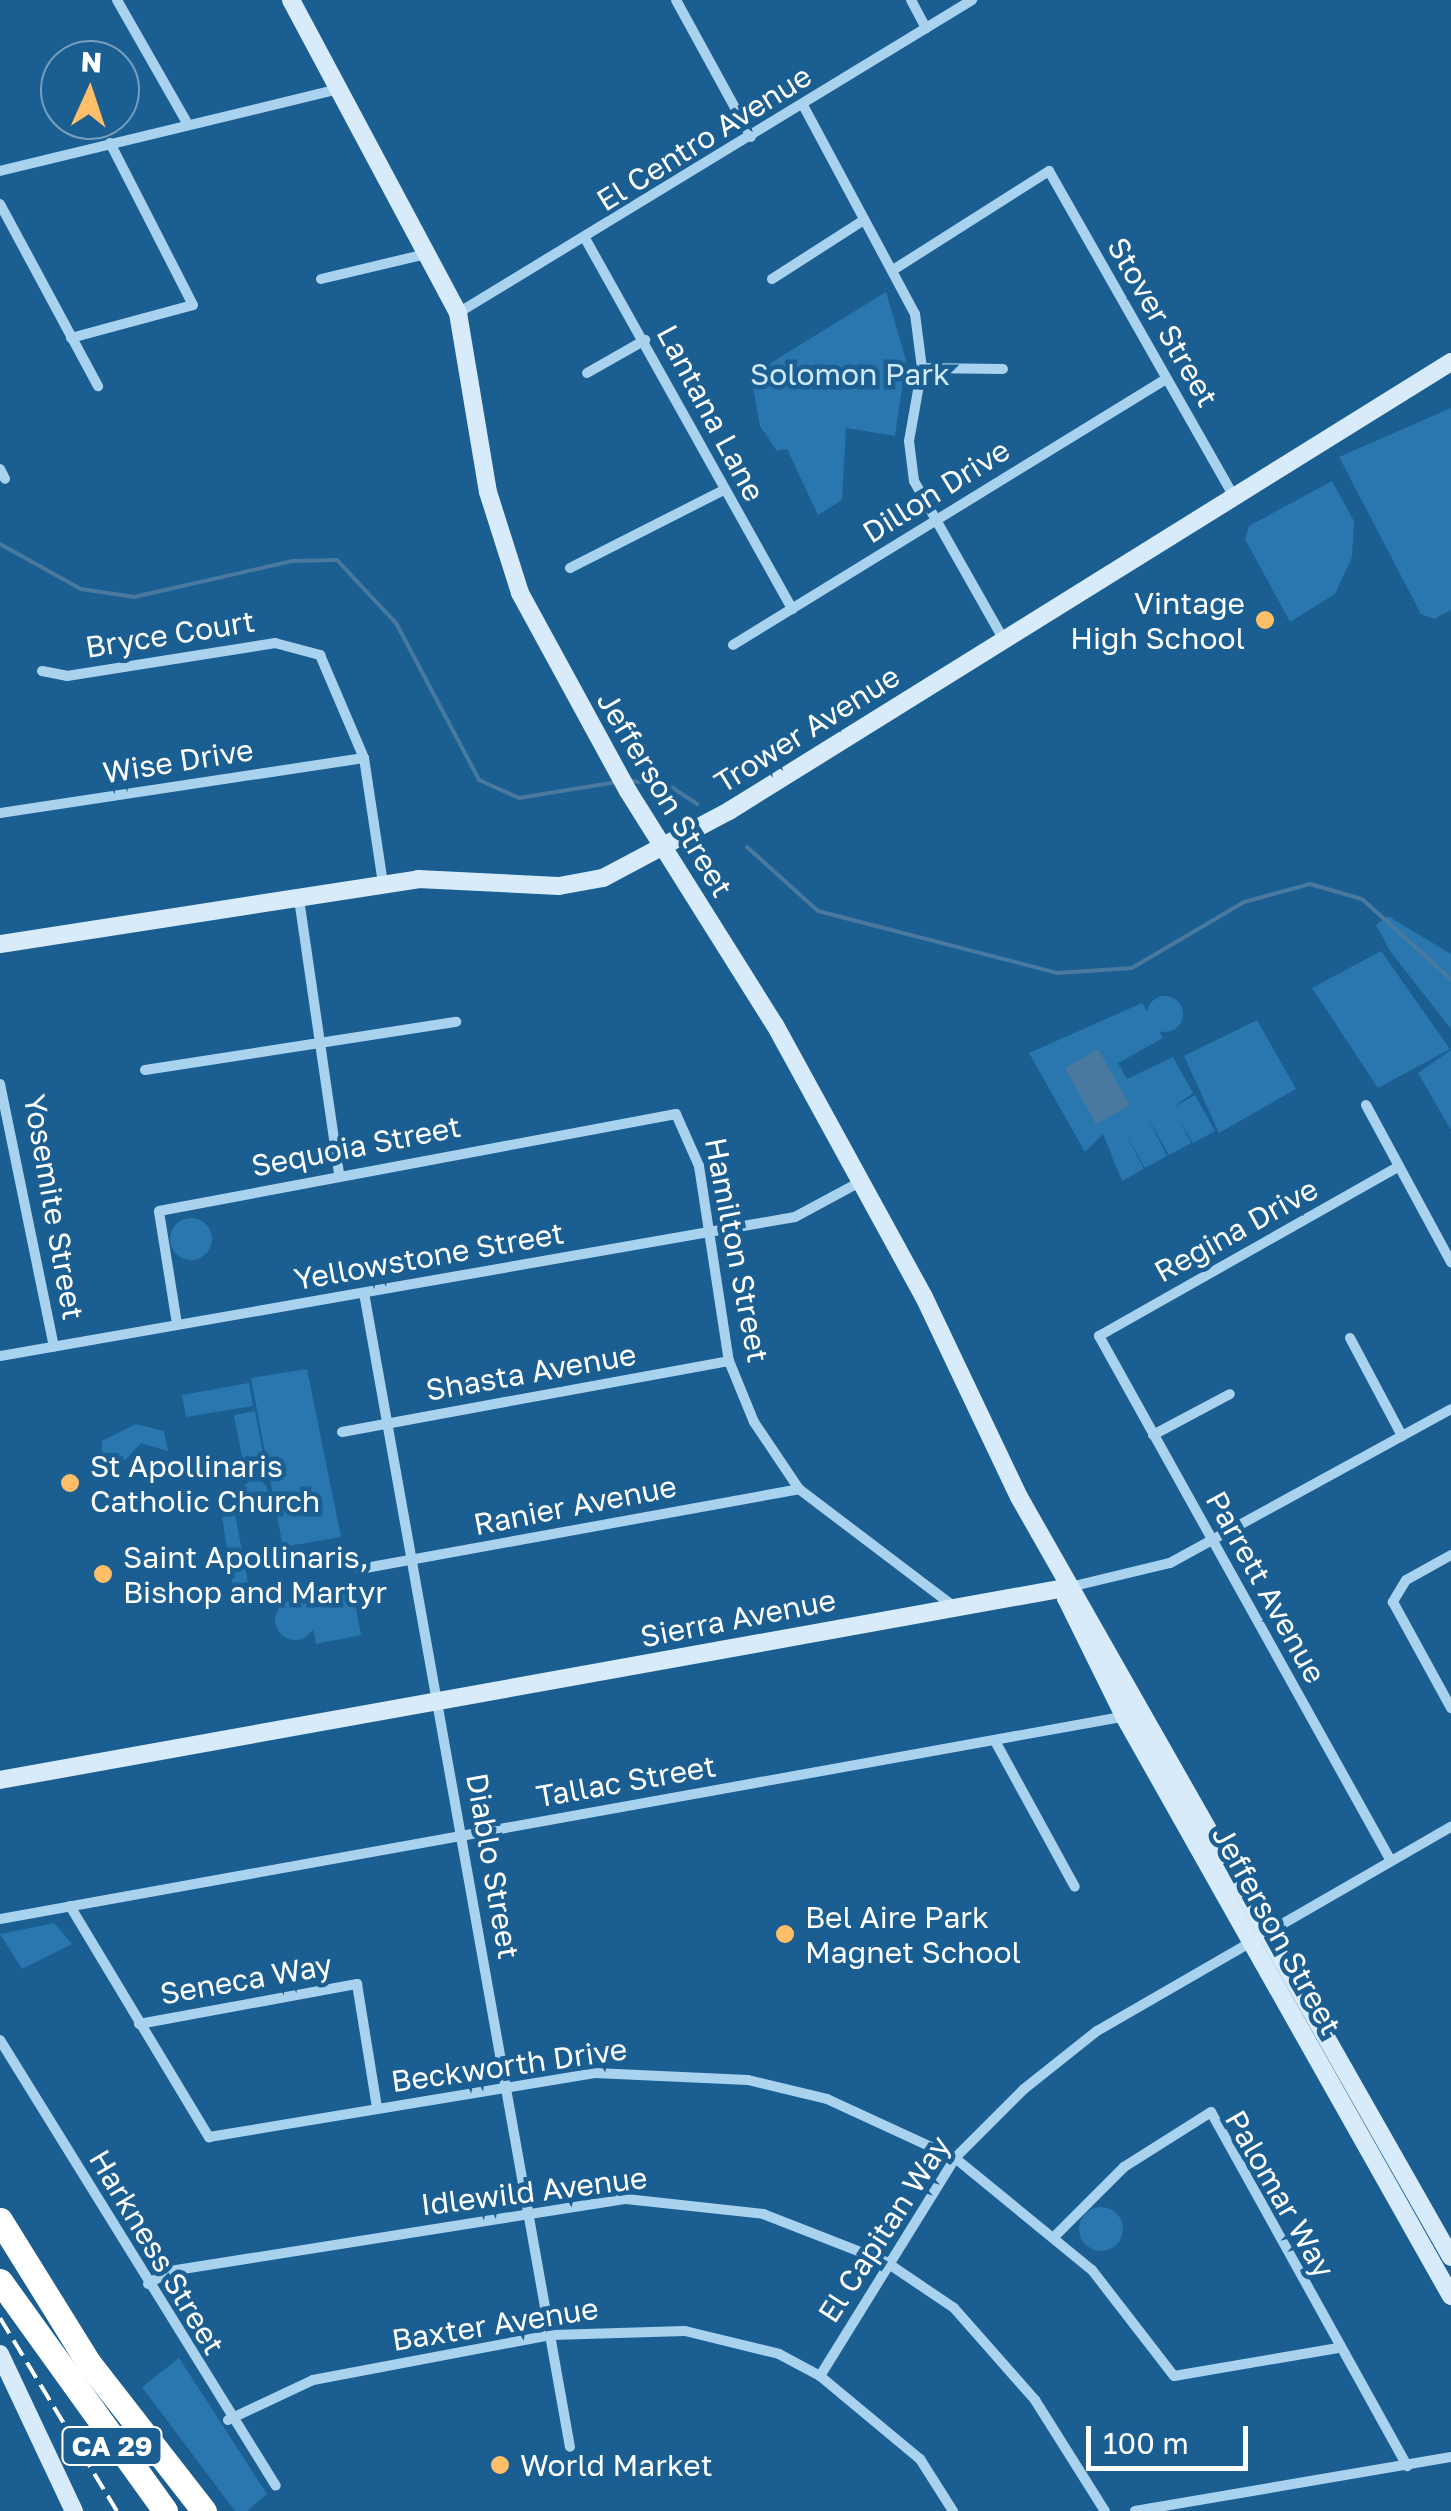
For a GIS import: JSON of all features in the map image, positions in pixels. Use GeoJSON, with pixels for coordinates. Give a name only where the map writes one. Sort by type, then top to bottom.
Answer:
{"type":"FeatureCollection","features":[{"type":"Feature","properties":{"kind":"highway","name":"CA 29"},"geometry":{"type":"LineString","coordinates":[[0,2220],[123,2408],[204,2511]]}},
{"type":"Feature","properties":{"kind":"highway","name":"CA 29"},"geometry":{"type":"LineString","coordinates":[[0,2282],[62,2378],[164,2511]]}},
{"type":"Feature","properties":{"kind":"highway"},"geometry":{"type":"LineString","coordinates":[[62,2378],[146,2511]]}},
{"type":"Feature","properties":{"kind":"highway"},"geometry":{"type":"LineString","coordinates":[[123,2408],[222,2511]]}},
{"type":"Feature","properties":{"kind":"street"},"geometry":{"type":"LineString","coordinates":[[117,0],[186,122]]}},
{"type":"Feature","properties":{"kind":"street","name":"Jefferson Street"},"geometry":{"type":"LineString","coordinates":[[291,0],[430,253],[458,313],[499,538],[612,763],[775,1025],[1252,1941],[1451,2296]]}},
{"type":"Feature","properties":{"kind":"street"},"geometry":{"type":"LineString","coordinates":[[676,0],[751,137]]}},
{"type":"Feature","properties":{"kind":"street"},"geometry":{"type":"LineString","coordinates":[[911,0],[926,28]]}},
{"type":"Feature","properties":{"kind":"street","name":"El Centro Avenue"},"geometry":{"type":"LineString","coordinates":[[458,313],[586,240],[972,0]]}},
{"type":"Feature","properties":{"kind":"street"},"geometry":{"type":"LineString","coordinates":[[0,171],[186,122],[339,88]]}},
{"type":"Feature","properties":{"kind":"street"},"geometry":{"type":"LineString","coordinates":[[804,107],[914,314],[922,368],[908,441],[914,481],[1003,638]]}},
{"type":"Feature","properties":{"kind":"street"},"geometry":{"type":"LineString","coordinates":[[71,338],[193,305],[110,142]]}},
{"type":"Feature","properties":{"kind":"street","name":"Stover Street"},"geometry":{"type":"LineString","coordinates":[[893,270],[1049,171],[1234,496]]}},
{"type":"Feature","properties":{"kind":"street"},"geometry":{"type":"LineString","coordinates":[[0,204],[98,386]]}},
{"type":"Feature","properties":{"kind":"street"},"geometry":{"type":"LineString","coordinates":[[772,279],[864,220]]}},
{"type":"Feature","properties":{"kind":"street","name":"Lantana Lane"},"geometry":{"type":"LineString","coordinates":[[586,240],[645,340],[722,491],[792,609]]}},
{"type":"Feature","properties":{"kind":"street"},"geometry":{"type":"LineString","coordinates":[[321,279],[430,253]]}},
{"type":"Feature","properties":{"kind":"street"},"geometry":{"type":"LineString","coordinates":[[587,372],[645,340]]}},
{"type":"Feature","properties":{"kind":"street","name":"Trower Avenue"},"geometry":{"type":"LineString","coordinates":[[0,944],[383,884],[580,885],[662,849],[1451,362]]}},
{"type":"Feature","properties":{"kind":"street"},"geometry":{"type":"LineString","coordinates":[[922,368],[1003,369]]}},
{"type":"Feature","properties":{"kind":"street","name":"Dillon Drive"},"geometry":{"type":"LineString","coordinates":[[732,645],[1166,380]]}},
{"type":"Feature","properties":{"kind":"street"},"geometry":{"type":"LineString","coordinates":[[570,568],[722,491]]}},
{"type":"Feature","properties":{"kind":"street","name":"Bryce Court"},"geometry":{"type":"LineString","coordinates":[[42,672],[66,676],[275,643],[306,647],[320,655],[364,758]]}},
{"type":"Feature","properties":{"kind":"street"},"geometry":{"type":"LineString","coordinates":[[364,758],[383,884]]}},
{"type":"Feature","properties":{"kind":"street","name":"Wise Drive"},"geometry":{"type":"LineString","coordinates":[[0,813],[364,758]]}},
{"type":"Feature","properties":{"kind":"street"},"geometry":{"type":"LineString","coordinates":[[299,899],[339,1172]]}},
{"type":"Feature","properties":{"kind":"street"},"geometry":{"type":"LineString","coordinates":[[145,1070],[456,1022]]}},
{"type":"Feature","properties":{"kind":"street","name":"Yosemite Street"},"geometry":{"type":"LineString","coordinates":[[0,1084],[54,1346]]}},
{"type":"Feature","properties":{"kind":"street"},"geometry":{"type":"LineString","coordinates":[[1366,1105],[1451,1262]]}},
{"type":"Feature","properties":{"kind":"street","name":"Sequoia Street"},"geometry":{"type":"LineString","coordinates":[[177,1324],[159,1211],[339,1172],[676,1114]]}},
{"type":"Feature","properties":{"kind":"street","name":"Hamilton Street"},"geometry":{"type":"LineString","coordinates":[[676,1114],[699,1166],[730,1361],[754,1422],[799,1489],[952,1605]]}},
{"type":"Feature","properties":{"kind":"street","name":"Regina Drive"},"geometry":{"type":"LineString","coordinates":[[1098,1336],[1398,1168]]}},
{"type":"Feature","properties":{"kind":"street","name":"Yellowstone Street"},"geometry":{"type":"LineString","coordinates":[[0,1356],[796,1217],[860,1182]]}},
{"type":"Feature","properties":{"kind":"street","name":"Diablo Street"},"geometry":{"type":"LineString","coordinates":[[364,1294],[570,2448]]}},
{"type":"Feature","properties":{"kind":"street","name":"Parrett Avenue"},"geometry":{"type":"LineString","coordinates":[[1098,1336],[1391,1861]]}},
{"type":"Feature","properties":{"kind":"street"},"geometry":{"type":"LineString","coordinates":[[1350,1338],[1402,1436]]}},
{"type":"Feature","properties":{"kind":"street","name":"Shasta Avenue"},"geometry":{"type":"LineString","coordinates":[[342,1432],[730,1361]]}},
{"type":"Feature","properties":{"kind":"street"},"geometry":{"type":"LineString","coordinates":[[1154,1435],[1230,1394]]}},
{"type":"Feature","properties":{"kind":"street","name":"Sierra Avenue"},"geometry":{"type":"LineString","coordinates":[[0,1778],[438,1702],[952,1605],[1070,1588],[1149,1570],[1211,1542],[1451,1409]]}},
{"type":"Feature","properties":{"kind":"street","name":"Ranier Avenue"},"geometry":{"type":"LineString","coordinates":[[360,1570],[799,1489]]}},
{"type":"Feature","properties":{"kind":"street"},"geometry":{"type":"LineString","coordinates":[[1451,1555],[1395,1593],[1394,1611],[1451,1708]]}},
{"type":"Feature","properties":{"kind":"street","name":"Jefferson Street"},"geometry":{"type":"LineString","coordinates":[[1133,1714],[1269,1930],[1451,2257]]}},
{"type":"Feature","properties":{"kind":"street","name":"Tallac Street"},"geometry":{"type":"LineString","coordinates":[[0,1919],[1133,1714]]}},
{"type":"Feature","properties":{"kind":"street"},"geometry":{"type":"LineString","coordinates":[[995,1741],[1076,1887]]}},
{"type":"Feature","properties":{"kind":"street","name":"El Capitan Way"},"geometry":{"type":"LineString","coordinates":[[820,2376],[886,2262],[955,2158],[1097,2031],[1451,1828]]}},
{"type":"Feature","properties":{"kind":"street","name":"Beckworth Drive"},"geometry":{"type":"LineString","coordinates":[[70,1906],[209,2137],[595,2073],[748,2080],[827,2100],[955,2158],[1056,2235],[1174,2376],[1337,2348]]}},
{"type":"Feature","properties":{"kind":"street","name":"Seneca Way"},"geometry":{"type":"LineString","coordinates":[[139,2024],[357,1984],[378,2108]]}},
{"type":"Feature","properties":{"kind":"street","name":"Harkness Street"},"geometry":{"type":"LineString","coordinates":[[0,2040],[228,2420],[276,2486]]}},
{"type":"Feature","properties":{"kind":"street","name":"Palomar Way"},"geometry":{"type":"LineString","coordinates":[[1056,2235],[1124,2167],[1211,2112],[1337,2348],[1408,2466]]}},
{"type":"Feature","properties":{"kind":"street","name":"Idlewild Avenue"},"geometry":{"type":"LineString","coordinates":[[148,2284],[170,2271],[530,2214],[694,2200],[763,2214],[886,2262],[997,2350],[1104,2511]]}},
{"type":"Feature","properties":{"kind":"street","name":"Baxter Avenue"},"geometry":{"type":"LineString","coordinates":[[228,2420],[303,2383],[552,2335],[684,2331],[780,2354],[820,2376],[920,2458],[954,2511]]}},
{"type":"Feature","properties":{"kind":"street"},"geometry":{"type":"LineString","coordinates":[[0,2354],[74,2511]]}},
{"type":"Feature","properties":{"kind":"street"},"geometry":{"type":"LineString","coordinates":[[1135,2511],[1451,2458]]}},
{"type":"Feature","properties":{"kind":"green space","name":"Solomon Park"},"geometry":{"type":"Polygon","coordinates":[[[886,292],[906,360],[895,436],[846,428],[842,500],[818,515],[787,449],[777,451],[760,426],[751,375],[886,292]]]}},
{"type":"Feature","properties":{"kind":"green space"},"geometry":{"type":"Polygon","coordinates":[[[1451,408],[1451,610],[1434,619],[1421,614],[1339,457],[1451,408]]]}},
{"type":"Feature","properties":{"kind":"green space"},"geometry":{"type":"Polygon","coordinates":[[[1332,481],[1354,521],[1352,557],[1335,594],[1290,622],[1245,539],[1249,526],[1332,481]]]}},
{"type":"Feature","properties":{"kind":"green space"},"geometry":{"type":"Polygon","coordinates":[[[1388,916],[1451,954],[1451,1029],[1390,951],[1376,925],[1388,916]]]}},
{"type":"Feature","properties":{"kind":"green space"},"geometry":{"type":"Polygon","coordinates":[[[1381,951],[1450,1049],[1378,1088],[1312,988],[1381,951]]]}},
{"type":"Feature","properties":{"kind":"green space"},"geometry":{"type":"Polygon","coordinates":[[[1165,996],[1178,1001],[1183,1014],[1178,1027],[1165,1032],[1152,1027],[1147,1014],[1152,1001],[1165,996]]]}},
{"type":"Feature","properties":{"kind":"green space"},"geometry":{"type":"Polygon","coordinates":[[[1142,1003],[1163,1038],[1118,1063],[1127,1079],[1173,1057],[1193,1093],[1172,1108],[1195,1095],[1215,1131],[1193,1143],[1180,1121],[1191,1143],[1169,1155],[1148,1118],[1167,1156],[1145,1168],[1124,1131],[1144,1169],[1122,1181],[1103,1134],[1085,1152],[1029,1053],[1142,1003]]]}},
{"type":"Feature","properties":{"kind":"green space"},"geometry":{"type":"Polygon","coordinates":[[[1257,1020],[1296,1089],[1219,1133],[1184,1056],[1257,1020]]]}},
{"type":"Feature","properties":{"kind":"green space"},"geometry":{"type":"Polygon","coordinates":[[[1451,1050],[1451,1130],[1418,1073],[1451,1050]]]}},
{"type":"Feature","properties":{"kind":"green space"},"geometry":{"type":"Polygon","coordinates":[[[191,1218],[206,1224],[212,1239],[206,1254],[191,1260],[176,1254],[170,1239],[176,1224],[191,1218]]]}},
{"type":"Feature","properties":{"kind":"green space"},"geometry":{"type":"Polygon","coordinates":[[[307,1369],[341,1537],[283,1547],[251,1378],[307,1369]]]}},
{"type":"Feature","properties":{"kind":"green space"},"geometry":{"type":"Polygon","coordinates":[[[249,1383],[253,1406],[186,1417],[182,1395],[249,1383]]]}},
{"type":"Feature","properties":{"kind":"green space"},"geometry":{"type":"Polygon","coordinates":[[[255,1411],[267,1475],[246,1478],[234,1415],[255,1411]]]}},
{"type":"Feature","properties":{"kind":"green space"},"geometry":{"type":"Polygon","coordinates":[[[136,1424],[164,1431],[168,1451],[141,1443],[125,1460],[102,1461],[102,1441],[136,1424]]]}},
{"type":"Feature","properties":{"kind":"green space"},"geometry":{"type":"Polygon","coordinates":[[[255,1480],[264,1484],[268,1493],[264,1502],[255,1506],[246,1502],[242,1493],[246,1484],[255,1480]]]}},
{"type":"Feature","properties":{"kind":"green space"},"geometry":{"type":"Polygon","coordinates":[[[235,1515],[248,1582],[233,1585],[222,1517],[235,1515]]]}},
{"type":"Feature","properties":{"kind":"green space"},"geometry":{"type":"Polygon","coordinates":[[[351,1581],[361,1635],[316,1644],[306,1590],[351,1581]]]}},
{"type":"Feature","properties":{"kind":"green space"},"geometry":{"type":"Polygon","coordinates":[[[295,1600],[309,1606],[315,1620],[309,1634],[295,1640],[281,1634],[275,1620],[281,1606],[295,1600]]]}},
{"type":"Feature","properties":{"kind":"green space"},"geometry":{"type":"Polygon","coordinates":[[[54,1923],[72,1944],[22,1969],[0,1934],[54,1923]]]}},
{"type":"Feature","properties":{"kind":"green space"},"geometry":{"type":"Polygon","coordinates":[[[1101,2207],[1116,2214],[1123,2229],[1116,2244],[1101,2251],[1086,2244],[1079,2229],[1086,2214],[1101,2207]]]}},
{"type":"Feature","properties":{"kind":"green space"},"geometry":{"type":"Polygon","coordinates":[[[179,2358],[267,2494],[247,2511],[235,2511],[142,2387],[179,2358]]]}},
{"type":"Feature","properties":{"kind":"shaded area"},"geometry":{"type":"Polygon","coordinates":[[[1098,1049],[1130,1105],[1096,1124],[1065,1068],[1098,1049]]]}},
{"type":"Feature","properties":{"kind":"waterway"},"geometry":{"type":"LineString","coordinates":[[0,544],[81,589],[134,597],[293,561],[337,560],[396,623],[479,780],[519,798],[617,782]]}},
{"type":"Feature","properties":{"kind":"waterway"},"geometry":{"type":"LineString","coordinates":[[632,781],[668,785],[697,804]]}},
{"type":"Feature","properties":{"kind":"waterway"},"geometry":{"type":"LineString","coordinates":[[747,847],[818,911],[1057,973],[1132,968],[1244,902],[1310,884],[1362,899],[1451,979]]}},
{"type":"Feature","properties":{"kind":"railway"},"geometry":{"type":"LineString","coordinates":[[0,2318],[117,2511]]}},
{"type":"Feature","properties":{"kind":"place","name":"Vintage High School"},"geometry":{"type":"Point","coordinates":[1265,620]}},
{"type":"Feature","properties":{"kind":"place","name":"St Apollinaris Catholic Church"},"geometry":{"type":"Point","coordinates":[70,1483]}},
{"type":"Feature","properties":{"kind":"place","name":"Saint Apollinaris, Bishop and Martyr"},"geometry":{"type":"Point","coordinates":[103,1574]}},
{"type":"Feature","properties":{"kind":"place","name":"Bel Aire Park Magnet School"},"geometry":{"type":"Point","coordinates":[785,1934]}},
{"type":"Feature","properties":{"kind":"place","name":"World Market"},"geometry":{"type":"Point","coordinates":[500,2465]}}]}
